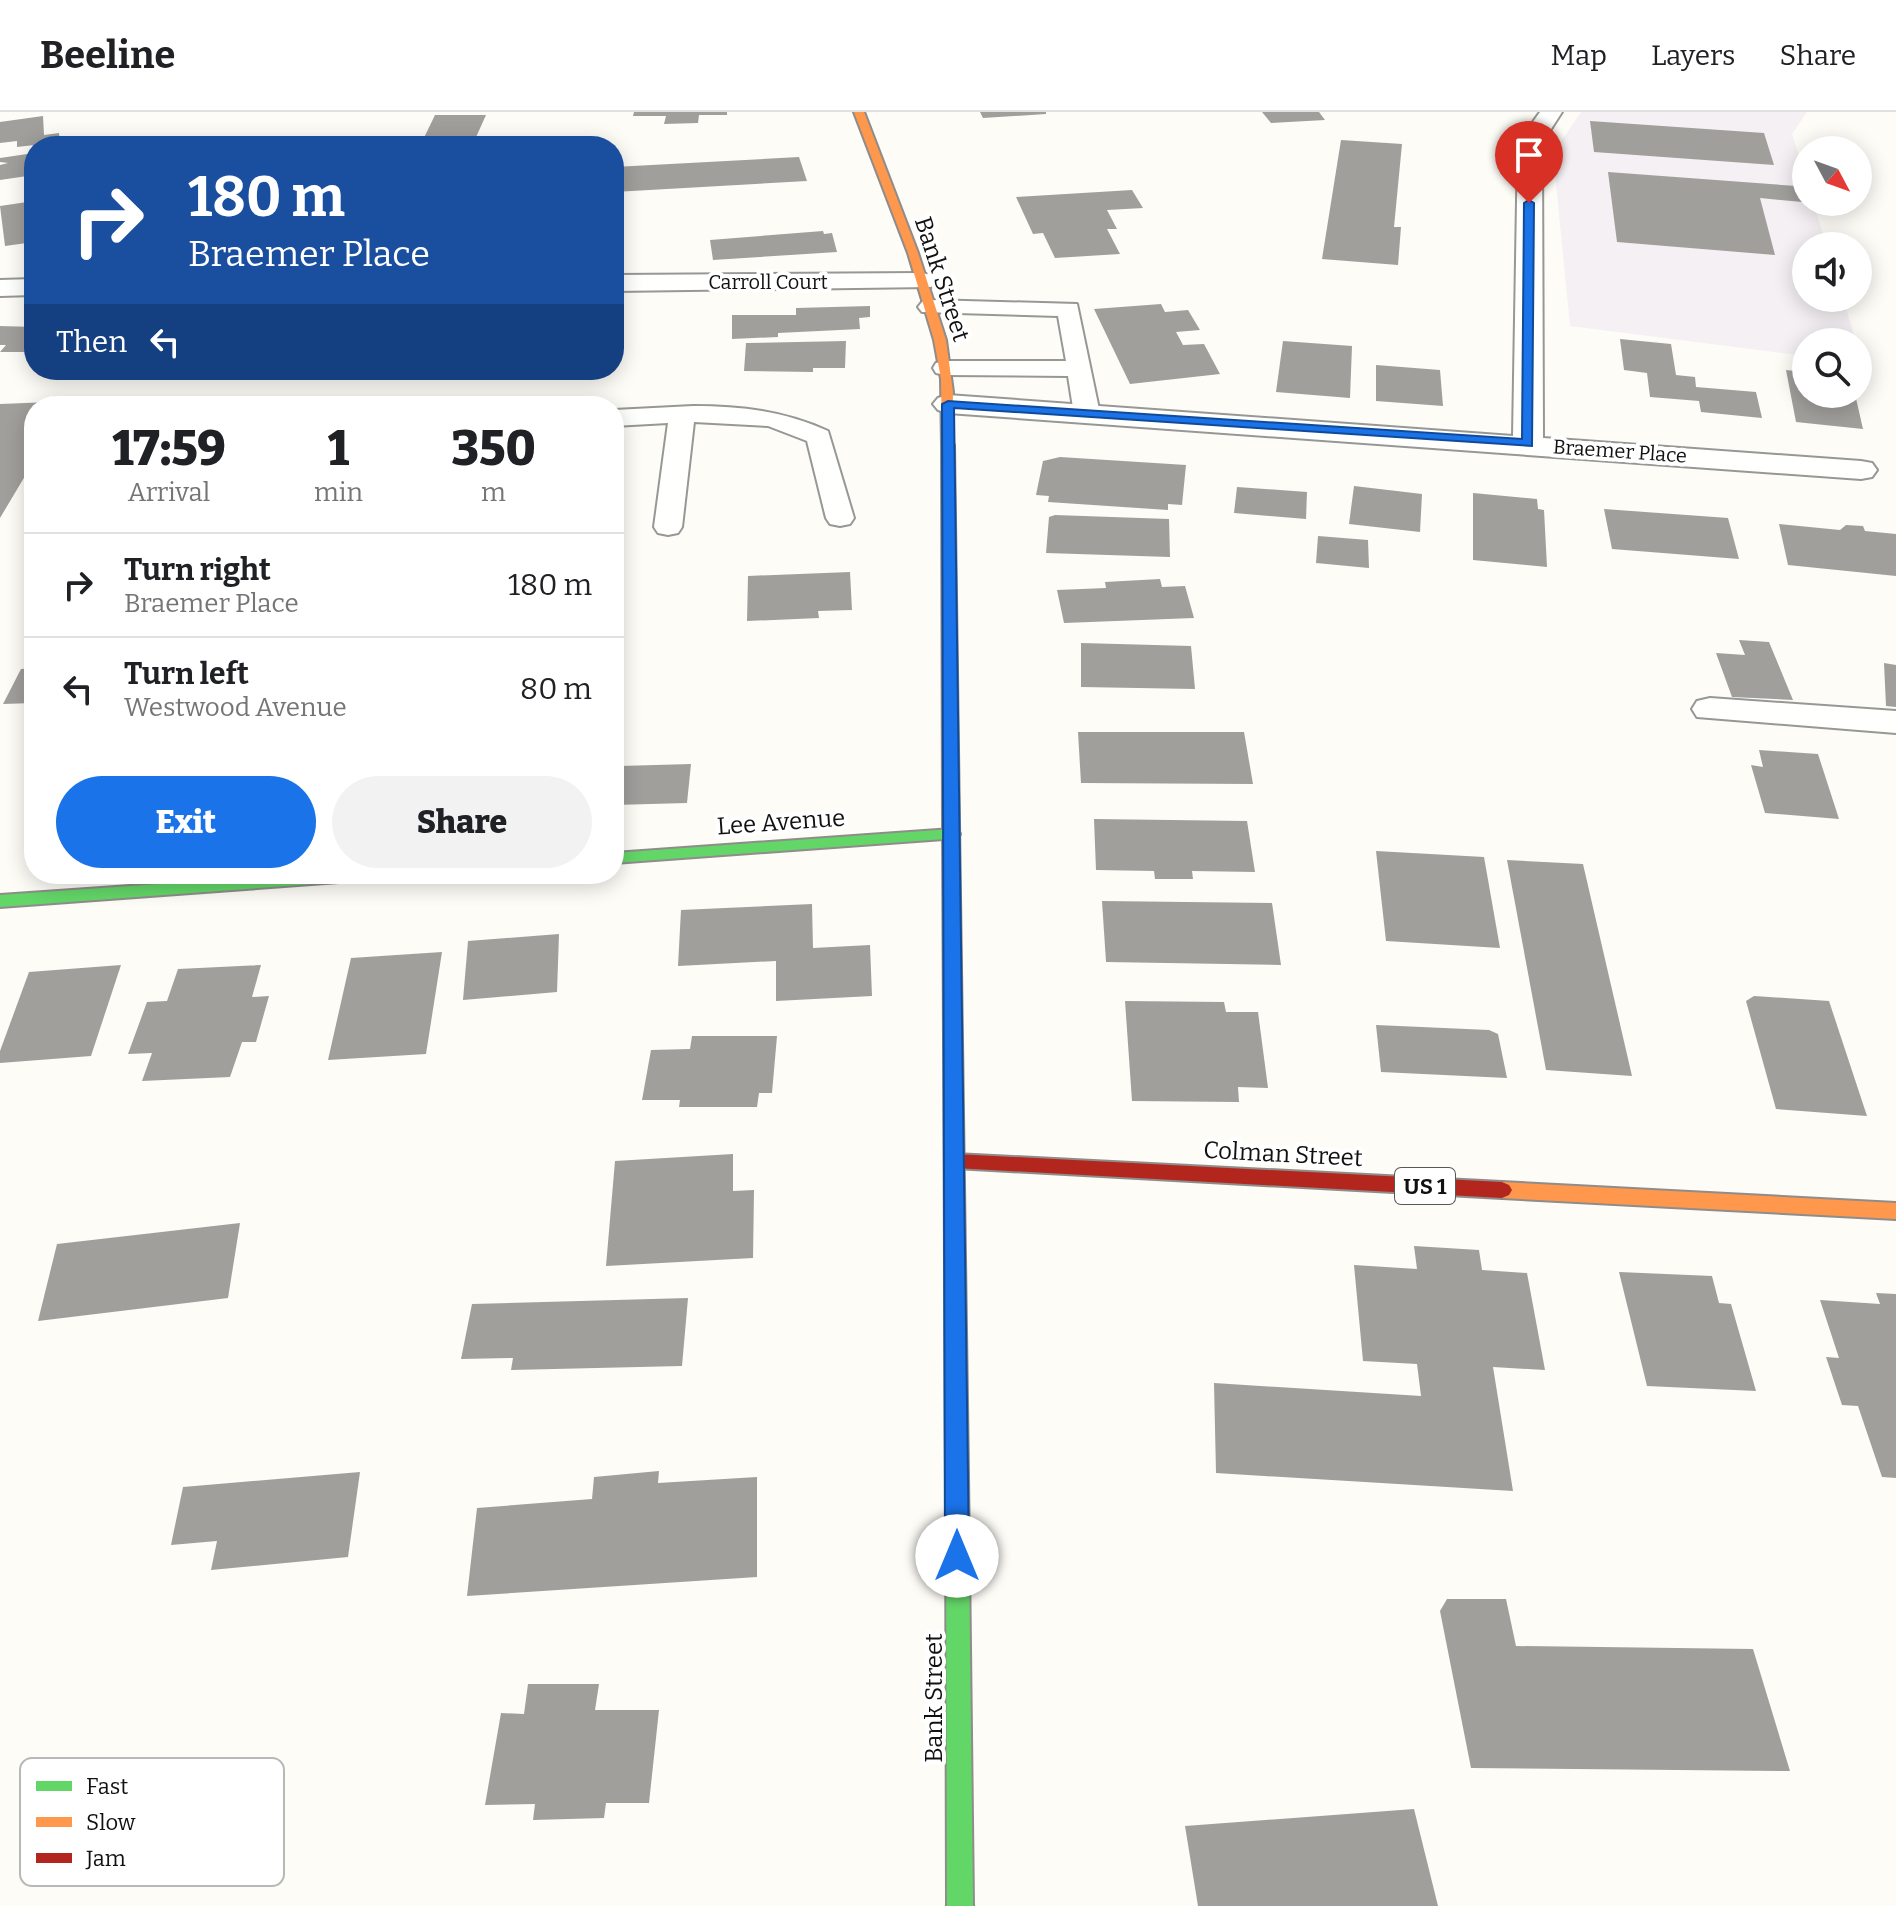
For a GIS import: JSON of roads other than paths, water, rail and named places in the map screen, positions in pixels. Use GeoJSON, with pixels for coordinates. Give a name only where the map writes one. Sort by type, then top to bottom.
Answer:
{"type":"FeatureCollection","features":[{"type":"Feature","properties":{"kind":"main road","name":"Bank Street"},"geometry":{"type":"LineString","coordinates":[[859,112],[930,307],[945,368],[948,404],[960,1906]]}},
{"type":"Feature","properties":{"kind":"main road","name":"Lee Avenue"},"geometry":{"type":"LineString","coordinates":[[624,857],[952,834]]}},
{"type":"Feature","properties":{"kind":"main road"},"geometry":{"type":"LineString","coordinates":[[0,901],[239,884]]}},
{"type":"Feature","properties":{"kind":"main road","name":"Colman Street"},"geometry":{"type":"LineString","coordinates":[[955,1161],[1896,1211]]}},
{"type":"Feature","properties":{"kind":"street"},"geometry":{"type":"LineString","coordinates":[[1528,444],[1530,143],[1551,112]]}},
{"type":"Feature","properties":{"kind":"street","name":"Carroll Court"},"geometry":{"type":"LineString","coordinates":[[624,283],[922,281]]}},
{"type":"Feature","properties":{"kind":"street"},"geometry":{"type":"LineString","coordinates":[[0,288],[24,287]]}},
{"type":"Feature","properties":{"kind":"street","name":"Braemer Place"},"geometry":{"type":"LineString","coordinates":[[948,404],[1861,470]]}},
{"type":"Feature","properties":{"kind":"street"},"geometry":{"type":"LineString","coordinates":[[1710,709],[1896,722]]}},
{"type":"Feature","properties":{"kind":"lane"},"geometry":{"type":"LineString","coordinates":[[930,307],[1069,309],[1087,414]]}},
{"type":"Feature","properties":{"kind":"lane"},"geometry":{"type":"LineString","coordinates":[[945,368],[1080,369]]}},
{"type":"Feature","properties":{"kind":"lane"},"geometry":{"type":"LineString","coordinates":[[624,418],[756,414],[796,424],[819,437],[840,518]]}},
{"type":"Feature","properties":{"kind":"lane"},"geometry":{"type":"LineString","coordinates":[[668,527],[682,416]]}}]}
